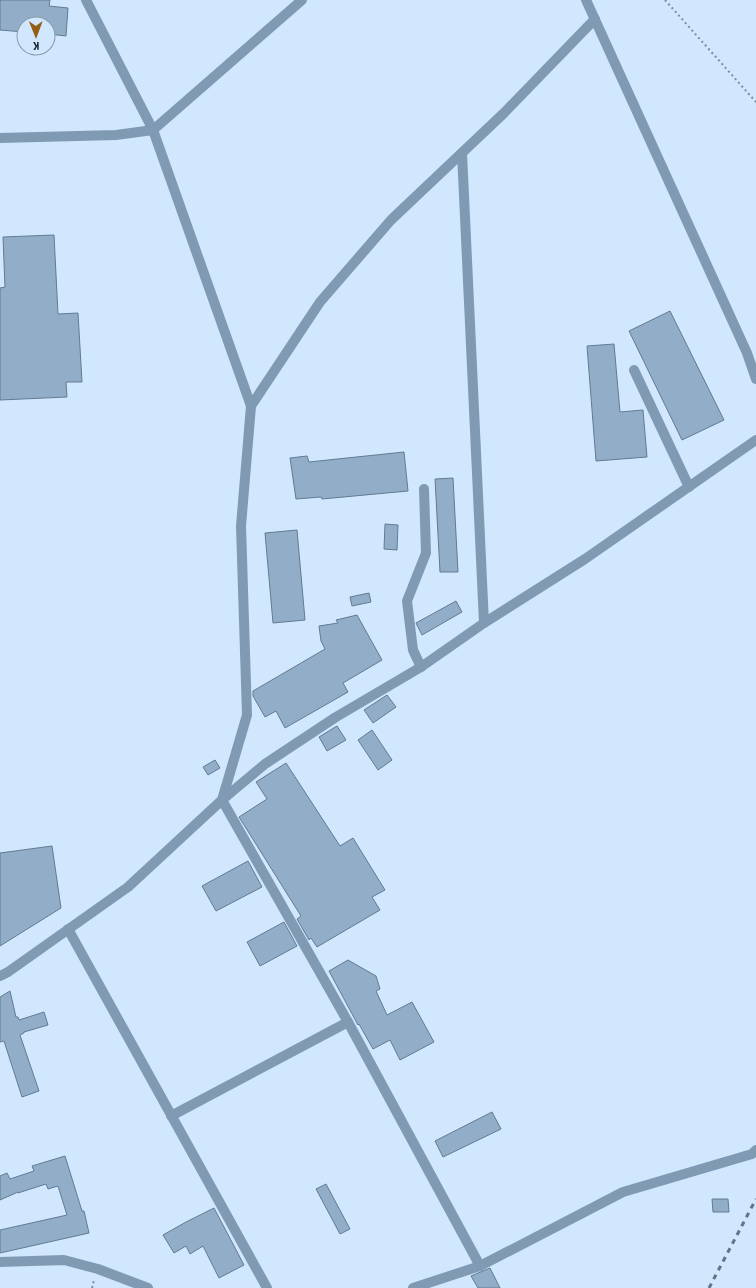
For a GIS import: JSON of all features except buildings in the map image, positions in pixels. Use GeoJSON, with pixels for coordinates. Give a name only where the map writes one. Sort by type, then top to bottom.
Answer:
{"type":"FeatureCollection","features":[{"type":"Feature","properties":{"kind":"street"},"geometry":{"type":"LineString","coordinates":[[86,0],[153,130],[251,406],[241,526],[247,715],[222,800],[348,1022],[480,1266]]}},
{"type":"Feature","properties":{"kind":"street"},"geometry":{"type":"LineString","coordinates":[[0,138],[116,134],[153,130],[302,0]]}},
{"type":"Feature","properties":{"kind":"street"},"geometry":{"type":"LineString","coordinates":[[586,0],[741,339],[756,379]]}},
{"type":"Feature","properties":{"kind":"street"},"geometry":{"type":"LineString","coordinates":[[251,406],[320,302],[391,220],[504,113],[595,19]]}},
{"type":"Feature","properties":{"kind":"street"},"geometry":{"type":"LineString","coordinates":[[462,153],[484,623]]}},
{"type":"Feature","properties":{"kind":"street"},"geometry":{"type":"LineString","coordinates":[[634,370],[689,487]]}},
{"type":"Feature","properties":{"kind":"street"},"geometry":{"type":"LineString","coordinates":[[0,976],[128,887],[222,800],[265,764],[336,717],[421,667],[484,623],[585,559],[756,440]]}},
{"type":"Feature","properties":{"kind":"street"},"geometry":{"type":"LineString","coordinates":[[421,667],[413,650],[407,601],[426,553],[424,489]]}},
{"type":"Feature","properties":{"kind":"street"},"geometry":{"type":"LineString","coordinates":[[68,929],[267,1288]]}},
{"type":"Feature","properties":{"kind":"street"},"geometry":{"type":"LineString","coordinates":[[171,1116],[348,1022]]}},
{"type":"Feature","properties":{"kind":"street"},"geometry":{"type":"LineString","coordinates":[[412,1288],[480,1266],[623,1192],[752,1154],[756,1150]]}},
{"type":"Feature","properties":{"kind":"street"},"geometry":{"type":"LineString","coordinates":[[0,1262],[64,1260],[98,1269],[148,1288]]}},
{"type":"Feature","properties":{"kind":"path"},"geometry":{"type":"LineString","coordinates":[[665,0],[756,102]]}},
{"type":"Feature","properties":{"kind":"railway"},"geometry":{"type":"LineString","coordinates":[[709,1288],[756,1199]]}}]}
